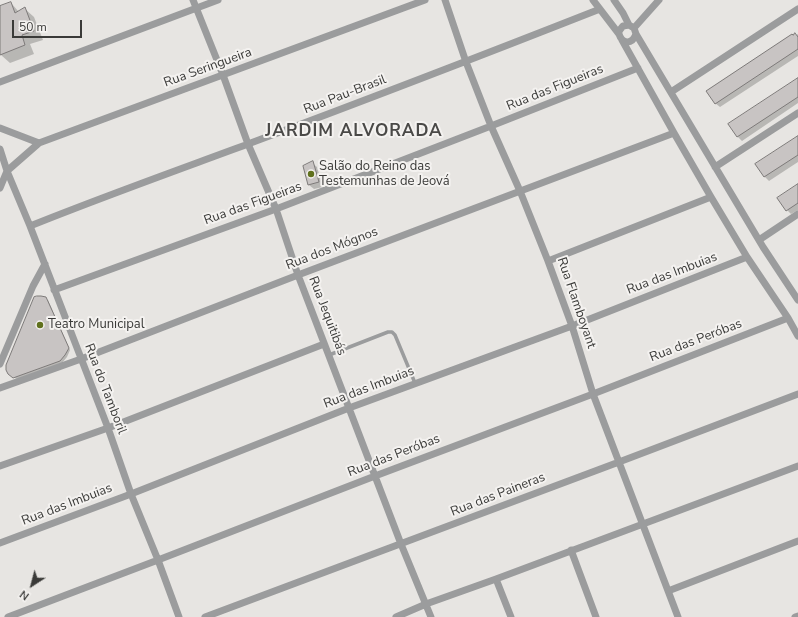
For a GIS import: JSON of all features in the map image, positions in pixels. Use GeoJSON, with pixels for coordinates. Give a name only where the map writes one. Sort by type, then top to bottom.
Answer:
{"type":"FeatureCollection","features":[{"type":"Feature","properties":{"kind":"street","name":"Rua Jequitibás"},"geometry":{"type":"LineString","coordinates":[[193,0],[248,144],[276,209],[298,275],[324,344],[400,544],[426,604],[430,617]]}},
{"type":"Feature","properties":{"kind":"street"},"geometry":{"type":"LineString","coordinates":[[0,82],[218,0]]}},
{"type":"Feature","properties":{"kind":"street","name":"Rua Seringueira"},"geometry":{"type":"LineString","coordinates":[[7,171],[40,143],[425,0]]}},
{"type":"Feature","properties":{"kind":"street","name":"Rua Flamboyant"},"geometry":{"type":"LineString","coordinates":[[445,0],[466,62],[491,126],[520,191],[548,261],[572,326],[593,394],[678,617]]}},
{"type":"Feature","properties":{"kind":"street"},"geometry":{"type":"LineString","coordinates":[[593,0],[621,37],[625,42],[629,42],[635,38],[633,29],[626,25],[621,28],[619,31],[621,37],[711,198],[798,336]]}},
{"type":"Feature","properties":{"kind":"street"},"geometry":{"type":"LineString","coordinates":[[614,0],[633,29],[759,240],[798,300]]}},
{"type":"Feature","properties":{"kind":"street"},"geometry":{"type":"LineString","coordinates":[[633,29],[659,0]]}},
{"type":"Feature","properties":{"kind":"street","name":"Rua Pau-Brasil"},"geometry":{"type":"LineString","coordinates":[[30,226],[66,211],[466,62],[600,9]]}},
{"type":"Feature","properties":{"kind":"street"},"geometry":{"type":"LineString","coordinates":[[671,92],[798,9]]}},
{"type":"Feature","properties":{"kind":"street","name":"Rua das Figueiras"},"geometry":{"type":"LineString","coordinates":[[54,290],[276,209],[638,68]]}},
{"type":"Feature","properties":{"kind":"street"},"geometry":{"type":"LineString","coordinates":[[716,167],[798,113]]}},
{"type":"Feature","properties":{"kind":"street"},"geometry":{"type":"LineString","coordinates":[[0,128],[40,143]]}},
{"type":"Feature","properties":{"kind":"street","name":"Rua dos Mógnos"},"geometry":{"type":"LineString","coordinates":[[0,388],[81,359],[298,275],[674,133]]}},
{"type":"Feature","properties":{"kind":"street","name":"Rua do Tamboril"},"geometry":{"type":"LineString","coordinates":[[0,149],[7,171],[45,264],[108,428],[131,494],[179,617]]}},
{"type":"Feature","properties":{"kind":"street"},"geometry":{"type":"LineString","coordinates":[[0,188],[7,171]]}},
{"type":"Feature","properties":{"kind":"street"},"geometry":{"type":"LineString","coordinates":[[548,261],[711,198]]}},
{"type":"Feature","properties":{"kind":"street"},"geometry":{"type":"LineString","coordinates":[[759,240],[798,214]]}},
{"type":"Feature","properties":{"kind":"street","name":"Rua das Imbuias"},"geometry":{"type":"LineString","coordinates":[[0,543],[131,494],[349,408],[572,326],[747,257]]}},
{"type":"Feature","properties":{"kind":"street"},"geometry":{"type":"LineString","coordinates":[[0,364],[33,286],[45,264]]}},
{"type":"Feature","properties":{"kind":"street","name":"Rua das Peróbas"},"geometry":{"type":"LineString","coordinates":[[8,617],[788,318]]}},
{"type":"Feature","properties":{"kind":"street"},"geometry":{"type":"LineString","coordinates":[[0,466],[108,428],[324,344]]}},
{"type":"Feature","properties":{"kind":"street","name":"Rua das Paineras"},"geometry":{"type":"LineString","coordinates":[[205,617],[798,394]]}},
{"type":"Feature","properties":{"kind":"street"},"geometry":{"type":"LineString","coordinates":[[396,617],[426,604],[798,466]]}},
{"type":"Feature","properties":{"kind":"street"},"geometry":{"type":"LineString","coordinates":[[668,591],[798,541]]}},
{"type":"Feature","properties":{"kind":"street"},"geometry":{"type":"LineString","coordinates":[[572,550],[596,617]]}},
{"type":"Feature","properties":{"kind":"street"},"geometry":{"type":"LineString","coordinates":[[496,578],[511,617]]}},
{"type":"Feature","properties":{"kind":"lane"},"geometry":{"type":"LineString","coordinates":[[329,355],[388,332],[392,332],[396,335],[416,383]]}},
{"type":"Feature","properties":{"kind":"building"},"geometry":{"type":"Polygon","coordinates":[[[11,2],[15,13],[25,7],[34,31],[22,35],[25,45],[0,55],[0,6],[11,2]]]}},
{"type":"Feature","properties":{"kind":"building"},"geometry":{"type":"Polygon","coordinates":[[[795,33],[798,37],[798,49],[715,104],[706,91],[795,33]]]}},
{"type":"Feature","properties":{"kind":"building"},"geometry":{"type":"Polygon","coordinates":[[[798,78],[798,97],[737,137],[728,124],[798,78]]]}},
{"type":"Feature","properties":{"kind":"building"},"geometry":{"type":"Polygon","coordinates":[[[798,136],[798,155],[764,177],[755,164],[798,136]]]}},
{"type":"Feature","properties":{"kind":"building","name":"Salão do Reino das Testemunhas de Jeová"},"geometry":{"type":"Polygon","coordinates":[[[313,161],[319,182],[308,185],[303,166],[313,161]]]}},
{"type":"Feature","properties":{"kind":"building"},"geometry":{"type":"Polygon","coordinates":[[[798,184],[798,203],[786,211],[777,198],[798,184]]]}},
{"type":"Feature","properties":{"kind":"building","name":"Teatro Municipal"},"geometry":{"type":"Polygon","coordinates":[[[34,297],[46,297],[69,348],[60,361],[13,378],[8,374],[6,365],[34,297]]]}},
{"type":"Feature","properties":{"kind":"place","name":"Salão do Reino das Testemunhas de Jeová"},"geometry":{"type":"Point","coordinates":[311,174]}},
{"type":"Feature","properties":{"kind":"place","name":"Teatro Municipal"},"geometry":{"type":"Point","coordinates":[40,325]}},
{"type":"Feature","properties":{"kind":"district","name":"JARDIM ALVORADA"},"geometry":{"type":"Point","coordinates":[354,132]}}]}
